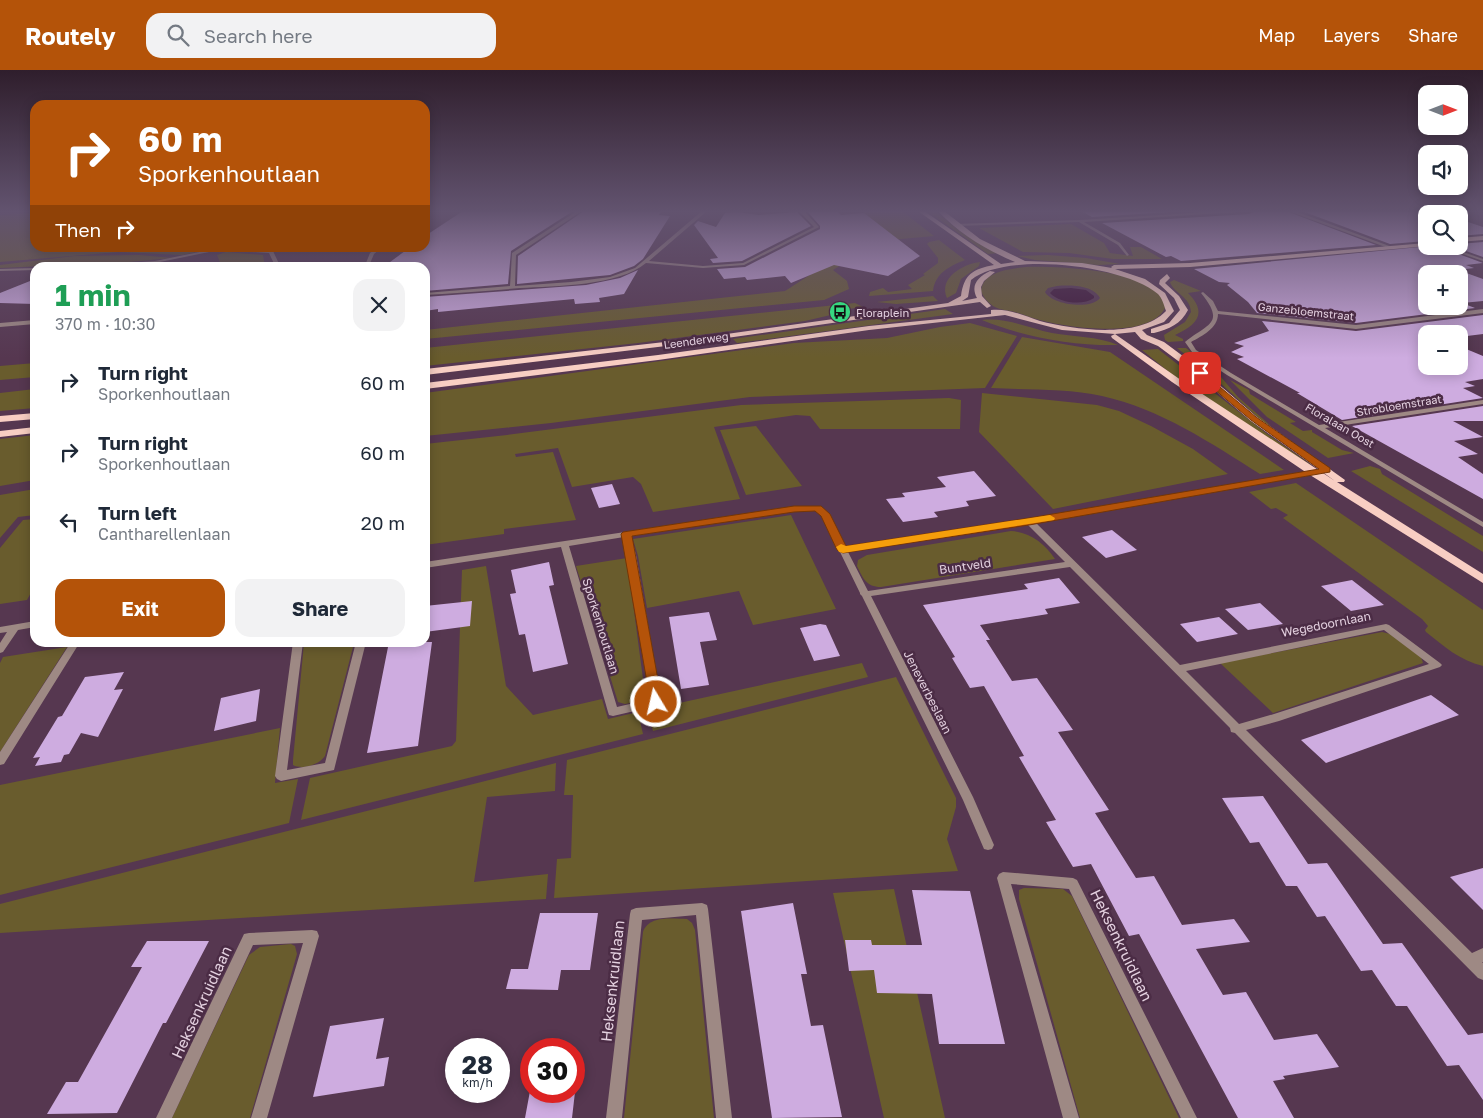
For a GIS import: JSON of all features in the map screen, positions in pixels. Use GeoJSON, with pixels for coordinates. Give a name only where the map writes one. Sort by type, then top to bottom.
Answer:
{"type":"FeatureCollection","features":[{"type":"Feature","properties":{"kind":"main road"},"geometry":{"type":"LineString","coordinates":[[985,260],[998,267],[1042,264],[1114,270],[1136,266]]}},
{"type":"Feature","properties":{"kind":"main road"},"geometry":{"type":"LineString","coordinates":[[1018,260],[1022,262]]}},
{"type":"Feature","properties":{"kind":"main road"},"geometry":{"type":"LineString","coordinates":[[1104,268],[1190,265],[1242,260]]}},
{"type":"Feature","properties":{"kind":"main road"},"geometry":{"type":"LineString","coordinates":[[1151,279],[1169,302],[1170,311],[1162,320],[1139,331],[1114,336],[1052,330],[999,314],[981,300],[976,291],[980,280],[998,267],[1022,262],[1065,263],[1104,268],[1151,279],[1187,271],[1289,260]]}},
{"type":"Feature","properties":{"kind":"main road","name":"Leenderweg"},"geometry":{"type":"LineString","coordinates":[[951,303],[965,295],[965,282],[970,277],[998,267]]}},
{"type":"Feature","properties":{"kind":"main road"},"geometry":{"type":"LineString","coordinates":[[999,314],[1011,314],[1049,325],[1076,330],[1150,332],[1172,325],[1182,315],[1184,310],[1178,297],[1162,284],[1162,281],[1167,276]]}},
{"type":"Feature","properties":{"kind":"main road","name":"Leenderweg"},"geometry":{"type":"LineString","coordinates":[[430,371],[691,341],[951,303],[966,304],[981,300]]}},
{"type":"Feature","properties":{"kind":"main road","name":"Leenderweg"},"geometry":{"type":"LineString","coordinates":[[430,385],[999,314]]}},
{"type":"Feature","properties":{"kind":"main road"},"geometry":{"type":"LineString","coordinates":[[1139,331],[1152,342],[1161,344]]}},
{"type":"Feature","properties":{"kind":"main road"},"geometry":{"type":"LineString","coordinates":[[1150,332],[1161,344],[1200,373],[1254,418],[1400,525]]}},
{"type":"Feature","properties":{"kind":"main road"},"geometry":{"type":"LineString","coordinates":[[1114,336],[1175,380],[1314,473],[1400,525],[1483,579]]}},
{"type":"Feature","properties":{"kind":"main road"},"geometry":{"type":"LineString","coordinates":[[0,419],[30,416]]}},
{"type":"Feature","properties":{"kind":"main road"},"geometry":{"type":"LineString","coordinates":[[0,434],[30,431]]}},
{"type":"Feature","properties":{"kind":"street"},"geometry":{"type":"LineString","coordinates":[[512,288],[514,260]]}},
{"type":"Feature","properties":{"kind":"street"},"geometry":{"type":"LineString","coordinates":[[430,294],[611,278],[637,269],[648,260]]}},
{"type":"Feature","properties":{"kind":"street"},"geometry":{"type":"LineString","coordinates":[[646,262],[702,267],[744,264],[752,260]]}},
{"type":"Feature","properties":{"kind":"street"},"geometry":{"type":"LineString","coordinates":[[0,270],[30,269]]}},
{"type":"Feature","properties":{"kind":"street"},"geometry":{"type":"LineString","coordinates":[[1203,293],[1217,312]]}},
{"type":"Feature","properties":{"kind":"street","name":"Ganzebloemstraat"},"geometry":{"type":"LineString","coordinates":[[1217,312],[1356,327],[1483,311]]}},
{"type":"Feature","properties":{"kind":"street","name":"Floralaan Oost"},"geometry":{"type":"LineString","coordinates":[[1217,312],[1216,320],[1210,328],[1188,342],[1194,351],[1217,367],[1483,525]]}},
{"type":"Feature","properties":{"kind":"street"},"geometry":{"type":"LineString","coordinates":[[0,325],[30,322]]}},
{"type":"Feature","properties":{"kind":"street","name":"Strobloemstraat"},"geometry":{"type":"LineString","coordinates":[[1319,427],[1483,402]]}},
{"type":"Feature","properties":{"kind":"street"},"geometry":{"type":"LineString","coordinates":[[430,564],[813,508],[818,508],[825,514],[843,550],[1029,522],[1327,470]]}},
{"type":"Feature","properties":{"kind":"street"},"geometry":{"type":"LineString","coordinates":[[1029,522],[1178,669],[1235,729],[1483,973]]}},
{"type":"Feature","properties":{"kind":"street","name":"Sporkenhoutlaan"},"geometry":{"type":"LineString","coordinates":[[564,544],[613,712],[656,702],[627,534]]}},
{"type":"Feature","properties":{"kind":"street","name":"Jeneverbeslaan"},"geometry":{"type":"LineString","coordinates":[[843,550],[969,800],[988,846]]}},
{"type":"Feature","properties":{"kind":"street","name":"Buntveld"},"geometry":{"type":"LineString","coordinates":[[864,594],[1070,564]]}},
{"type":"Feature","properties":{"kind":"street"},"geometry":{"type":"LineString","coordinates":[[0,630],[30,625]]}},
{"type":"Feature","properties":{"kind":"street"},"geometry":{"type":"LineString","coordinates":[[0,650],[15,627]]}},
{"type":"Feature","properties":{"kind":"street","name":"Wegedoornlaan"},"geometry":{"type":"LineString","coordinates":[[1178,669],[1386,627],[1437,665],[1275,718],[1235,729]]}},
{"type":"Feature","properties":{"kind":"street"},"geometry":{"type":"LineString","coordinates":[[0,761],[73,647]]}},
{"type":"Feature","properties":{"kind":"street"},"geometry":{"type":"LineString","coordinates":[[297,647],[281,776],[330,766],[360,647]]}},
{"type":"Feature","properties":{"kind":"street","name":"Heksenkruidlaan"},"geometry":{"type":"LineString","coordinates":[[1071,1118],[1004,878],[1074,884],[1189,1118]]}},
{"type":"Feature","properties":{"kind":"street","name":"Heksenkruidlaan"},"geometry":{"type":"LineString","coordinates":[[614,1118],[636,914],[702,909],[724,1118]]}},
{"type":"Feature","properties":{"kind":"street","name":"Heksenkruidlaan"},"geometry":{"type":"LineString","coordinates":[[164,1118],[249,939],[312,936],[259,1118]]}},
{"type":"Feature","properties":{"kind":"street"},"geometry":{"type":"LineString","coordinates":[[1470,960],[1483,955]]}},
{"type":"Feature","properties":{"kind":"shaded area"},"geometry":{"type":"Polygon","coordinates":[[[0,260],[25,260],[0,262],[0,260]]]}},
{"type":"Feature","properties":{"kind":"shaded area"},"geometry":{"type":"Polygon","coordinates":[[[42,260],[152,260],[129,262],[30,262],[30,267],[0,268],[0,265],[42,260]]]}},
{"type":"Feature","properties":{"kind":"shaded area"},"geometry":{"type":"Polygon","coordinates":[[[219,260],[264,260],[264,262],[220,262],[219,260]]]}},
{"type":"Feature","properties":{"kind":"shaded area"},"geometry":{"type":"Polygon","coordinates":[[[833,260],[849,260],[833,270],[847,281],[849,289],[824,300],[430,339],[430,329],[785,291],[833,260]]]}},
{"type":"Feature","properties":{"kind":"shaded area"},"geometry":{"type":"Polygon","coordinates":[[[938,260],[965,260],[944,271],[937,279],[933,291],[869,296],[870,292],[883,288],[888,292],[912,289],[908,285],[925,275],[923,274],[938,263],[938,260]]]}},
{"type":"Feature","properties":{"kind":"shaded area"},"geometry":{"type":"Polygon","coordinates":[[[1035,260],[1097,260],[1120,264],[1098,265],[1035,260]]]}},
{"type":"Feature","properties":{"kind":"shaded area"},"geometry":{"type":"Polygon","coordinates":[[[980,262],[979,266],[961,279],[956,293],[947,298],[945,291],[949,278],[960,269],[980,262]]]}},
{"type":"Feature","properties":{"kind":"shaded area"},"geometry":{"type":"Polygon","coordinates":[[[1026,267],[1082,269],[1106,272],[1128,278],[1147,285],[1160,295],[1165,308],[1157,318],[1144,324],[1127,328],[1109,329],[1056,324],[1000,309],[987,301],[981,291],[987,279],[998,272],[1026,267]],[[1057,286],[1048,288],[1045,292],[1055,300],[1063,303],[1089,304],[1100,298],[1087,288],[1057,286]]]}},
{"type":"Feature","properties":{"kind":"shaded area"},"geometry":{"type":"Polygon","coordinates":[[[1174,280],[1201,291],[1188,293],[1198,307],[1198,312],[1194,323],[1175,335],[1183,339],[1183,341],[1168,342],[1165,340],[1164,335],[1185,322],[1191,312],[1188,302],[1172,286],[1170,282],[1174,280]]]}},
{"type":"Feature","properties":{"kind":"shaded area"},"geometry":{"type":"Polygon","coordinates":[[[1071,288],[1086,290],[1094,298],[1078,303],[1059,299],[1050,293],[1054,289],[1071,288]]]}},
{"type":"Feature","properties":{"kind":"shaded area"},"geometry":{"type":"Polygon","coordinates":[[[933,296],[938,301],[896,304],[877,302],[933,296]]]}},
{"type":"Feature","properties":{"kind":"shaded area"},"geometry":{"type":"Polygon","coordinates":[[[855,303],[863,307],[834,311],[835,314],[805,321],[638,343],[430,365],[430,347],[855,303]]]}},
{"type":"Feature","properties":{"kind":"shaded area"},"geometry":{"type":"Polygon","coordinates":[[[945,309],[953,314],[737,343],[733,339],[945,309]]]}},
{"type":"Feature","properties":{"kind":"shaded area"},"geometry":{"type":"Polygon","coordinates":[[[982,320],[1009,321],[1052,333],[1094,338],[1118,345],[1084,344],[1031,336],[982,320]]]}},
{"type":"Feature","properties":{"kind":"shaded area"},"geometry":{"type":"Polygon","coordinates":[[[970,323],[1017,336],[985,388],[750,397],[551,423],[430,435],[430,392],[794,343],[887,338],[970,323]]]}},
{"type":"Feature","properties":{"kind":"shaded area"},"geometry":{"type":"Polygon","coordinates":[[[1022,337],[1110,352],[1284,470],[1260,474],[1165,418],[1144,409],[1102,396],[1089,393],[991,388],[1022,337]]]}},
{"type":"Feature","properties":{"kind":"shaded area"},"geometry":{"type":"Polygon","coordinates":[[[1177,348],[1186,348],[1215,370],[1238,397],[1271,426],[1262,421],[1209,373],[1177,348]]]}},
{"type":"Feature","properties":{"kind":"shaded area"},"geometry":{"type":"Polygon","coordinates":[[[1158,349],[1266,433],[1311,465],[1180,381],[1142,350],[1158,349]]]}},
{"type":"Feature","properties":{"kind":"shaded area"},"geometry":{"type":"Polygon","coordinates":[[[30,363],[30,377],[0,380],[0,366],[30,363]]]}},
{"type":"Feature","properties":{"kind":"shaded area"},"geometry":{"type":"Polygon","coordinates":[[[1230,380],[1249,390],[1250,394],[1296,422],[1290,423],[1303,431],[1312,430],[1312,432],[1342,450],[1354,453],[1328,458],[1267,417],[1230,380]]]}},
{"type":"Feature","properties":{"kind":"shaded area"},"geometry":{"type":"Polygon","coordinates":[[[30,390],[30,408],[0,411],[0,393],[30,390]]]}},
{"type":"Feature","properties":{"kind":"shaded area"},"geometry":{"type":"Polygon","coordinates":[[[982,393],[1097,405],[1119,411],[1193,449],[1228,474],[1053,509],[979,432],[982,393]]]}},
{"type":"Feature","properties":{"kind":"shaded area"},"geometry":{"type":"Polygon","coordinates":[[[949,398],[961,400],[960,429],[820,429],[810,416],[796,415],[714,427],[740,499],[653,512],[641,484],[633,477],[572,487],[558,448],[515,454],[516,457],[553,452],[576,520],[504,529],[504,534],[430,544],[430,443],[741,405],[949,398]]]}},
{"type":"Feature","properties":{"kind":"shaded area"},"geometry":{"type":"Polygon","coordinates":[[[756,426],[802,486],[746,495],[720,430],[756,426]]]}},
{"type":"Feature","properties":{"kind":"shaded area"},"geometry":{"type":"Polygon","coordinates":[[[30,436],[30,481],[0,486],[0,439],[30,436]]]}},
{"type":"Feature","properties":{"kind":"shaded area"},"geometry":{"type":"Polygon","coordinates":[[[1370,466],[1380,469],[1382,474],[1483,536],[1483,552],[1351,471],[1370,466]]]}},
{"type":"Feature","properties":{"kind":"shaded area"},"geometry":{"type":"Polygon","coordinates":[[[1296,483],[1483,610],[1483,666],[1459,657],[1446,648],[1426,632],[1425,630],[1428,626],[1422,619],[1283,518],[1288,515],[1276,508],[1271,509],[1249,492],[1296,483]]]}},
{"type":"Feature","properties":{"kind":"shaded area"},"geometry":{"type":"Polygon","coordinates":[[[30,490],[30,516],[18,517],[0,538],[0,495],[30,490]]]}},
{"type":"Feature","properties":{"kind":"shaded area"},"geometry":{"type":"Polygon","coordinates":[[[791,515],[836,609],[753,625],[739,591],[647,608],[638,556],[633,539],[791,515]]]}},
{"type":"Feature","properties":{"kind":"shaded area"},"geometry":{"type":"Polygon","coordinates":[[[30,519],[30,594],[27,600],[0,604],[0,548],[23,520],[30,519]]]}},
{"type":"Feature","properties":{"kind":"shaded area"},"geometry":{"type":"Polygon","coordinates":[[[1011,531],[1031,536],[1047,548],[1055,559],[881,587],[868,584],[857,566],[858,560],[867,555],[1011,531]]]}},
{"type":"Feature","properties":{"kind":"shaded area"},"geometry":{"type":"Polygon","coordinates":[[[627,558],[645,694],[641,701],[625,704],[618,702],[576,566],[627,558]]]}},
{"type":"Feature","properties":{"kind":"shaded area"},"geometry":{"type":"Polygon","coordinates":[[[486,566],[506,686],[533,715],[602,699],[608,719],[638,712],[643,734],[301,820],[310,778],[452,746],[456,741],[462,570],[486,566]]]}},
{"type":"Feature","properties":{"kind":"shaded area"},"geometry":{"type":"Polygon","coordinates":[[[1382,632],[1390,634],[1421,657],[1423,663],[1273,713],[1220,663],[1382,632]]]}},
{"type":"Feature","properties":{"kind":"shaded area"},"geometry":{"type":"Polygon","coordinates":[[[67,647],[0,752],[0,663],[3,657],[67,647]]]}},
{"type":"Feature","properties":{"kind":"shaded area"},"geometry":{"type":"Polygon","coordinates":[[[304,647],[353,647],[325,756],[319,762],[305,767],[293,765],[304,647]]]}},
{"type":"Feature","properties":{"kind":"shaded area"},"geometry":{"type":"Polygon","coordinates":[[[862,663],[868,677],[653,731],[647,710],[862,663]]]}},
{"type":"Feature","properties":{"kind":"shaded area"},"geometry":{"type":"Polygon","coordinates":[[[896,677],[956,798],[956,807],[947,839],[958,871],[554,898],[557,859],[571,858],[573,795],[564,795],[567,760],[896,677]]]}},
{"type":"Feature","properties":{"kind":"shaded area"},"geometry":{"type":"Polygon","coordinates":[[[280,728],[275,783],[298,779],[289,823],[0,895],[0,785],[280,728]]]}},
{"type":"Feature","properties":{"kind":"shaded area"},"geometry":{"type":"Polygon","coordinates":[[[556,763],[555,791],[487,797],[474,882],[548,874],[546,899],[0,933],[0,904],[556,763]]]}},
{"type":"Feature","properties":{"kind":"shaded area"},"geometry":{"type":"Polygon","coordinates":[[[1024,888],[1063,889],[1072,896],[1179,1118],[1080,1118],[1019,899],[1019,890],[1024,888]]]}},
{"type":"Feature","properties":{"kind":"shaded area"},"geometry":{"type":"Polygon","coordinates":[[[894,889],[945,1118],[884,1118],[833,893],[894,889]]]}},
{"type":"Feature","properties":{"kind":"shaded area"},"geometry":{"type":"Polygon","coordinates":[[[687,919],[692,923],[695,930],[714,1118],[624,1118],[643,932],[650,923],[656,920],[687,919]]]}},
{"type":"Feature","properties":{"kind":"shaded area"},"geometry":{"type":"Polygon","coordinates":[[[291,944],[295,946],[297,954],[250,1118],[172,1118],[249,955],[260,947],[291,944]]]}},
{"type":"Feature","properties":{"kind":"building"},"geometry":{"type":"Polygon","coordinates":[[[393,260],[510,260],[508,284],[430,291],[430,262],[390,262],[393,260]]]}},
{"type":"Feature","properties":{"kind":"building"},"geometry":{"type":"Polygon","coordinates":[[[518,260],[642,260],[634,266],[610,275],[517,284],[518,260]]]}},
{"type":"Feature","properties":{"kind":"building"},"geometry":{"type":"Polygon","coordinates":[[[711,260],[744,260],[742,261],[713,263],[711,260]]]}},
{"type":"Feature","properties":{"kind":"building"},"geometry":{"type":"Polygon","coordinates":[[[759,260],[914,260],[888,276],[834,265],[791,283],[785,276],[747,280],[745,277],[724,279],[717,269],[745,267],[759,260]]]}},
{"type":"Feature","properties":{"kind":"building"},"geometry":{"type":"Polygon","coordinates":[[[1287,260],[1475,260],[1483,263],[1418,265],[1419,315],[1356,323],[1257,313],[1248,302],[1227,285],[1230,283],[1219,282],[1194,269],[1287,260]]]}},
{"type":"Feature","properties":{"kind":"building"},"geometry":{"type":"Polygon","coordinates":[[[638,270],[624,294],[599,298],[600,302],[575,304],[574,299],[438,312],[438,309],[430,310],[430,297],[586,285],[620,278],[638,270]]]}},
{"type":"Feature","properties":{"kind":"building"},"geometry":{"type":"Polygon","coordinates":[[[1468,274],[1483,279],[1483,301],[1468,302],[1468,274]]]}},
{"type":"Feature","properties":{"kind":"building"},"geometry":{"type":"Polygon","coordinates":[[[30,281],[30,304],[0,303],[0,293],[30,281]]]}},
{"type":"Feature","properties":{"kind":"building"},"geometry":{"type":"Polygon","coordinates":[[[1483,315],[1483,334],[1468,336],[1468,325],[1418,325],[1418,375],[1468,375],[1468,350],[1483,356],[1483,379],[1465,382],[1475,386],[1463,388],[1483,398],[1342,420],[1297,393],[1300,393],[1237,359],[1244,357],[1231,352],[1244,346],[1234,343],[1269,331],[1262,321],[1356,331],[1483,315]]]}},
{"type":"Feature","properties":{"kind":"building"},"geometry":{"type":"Polygon","coordinates":[[[1483,406],[1483,421],[1453,421],[1483,437],[1454,441],[1478,454],[1458,457],[1483,474],[1483,499],[1352,426],[1483,406]]]}},
{"type":"Feature","properties":{"kind":"building"},"geometry":{"type":"Polygon","coordinates":[[[974,471],[996,496],[966,501],[969,506],[934,512],[938,517],[903,522],[886,499],[905,497],[902,493],[946,487],[937,477],[974,471]]]}},
{"type":"Feature","properties":{"kind":"building"},"geometry":{"type":"Polygon","coordinates":[[[612,484],[620,504],[599,508],[591,488],[612,484]]]}},
{"type":"Feature","properties":{"kind":"building"},"geometry":{"type":"Polygon","coordinates":[[[1112,530],[1137,550],[1106,558],[1082,537],[1112,530]]]}},
{"type":"Feature","properties":{"kind":"building"},"geometry":{"type":"Polygon","coordinates":[[[549,562],[554,585],[549,586],[568,664],[533,672],[525,634],[519,635],[510,594],[516,593],[511,570],[549,562]]]}},
{"type":"Feature","properties":{"kind":"building"},"geometry":{"type":"Polygon","coordinates":[[[1059,578],[1080,603],[1045,609],[1048,614],[980,625],[990,640],[986,640],[1012,681],[1037,678],[1073,730],[1058,732],[1109,810],[1095,813],[1136,878],[1154,876],[1182,925],[1234,919],[1250,942],[1196,949],[1223,995],[1246,992],[1274,1040],[1317,1034],[1339,1067],[1283,1076],[1285,1079],[1273,1081],[1294,1118],[1238,1118],[1139,934],[1129,936],[1091,864],[1073,867],[1046,822],[1056,820],[1019,757],[1024,756],[984,686],[970,688],[952,658],[955,657],[923,605],[1028,589],[1024,584],[1059,578]]]}},
{"type":"Feature","properties":{"kind":"building"},"geometry":{"type":"Polygon","coordinates":[[[1352,580],[1384,605],[1351,611],[1321,586],[1352,580]]]}},
{"type":"Feature","properties":{"kind":"building"},"geometry":{"type":"Polygon","coordinates":[[[472,601],[470,626],[430,631],[430,605],[472,601]]]}},
{"type":"Feature","properties":{"kind":"building"},"geometry":{"type":"Polygon","coordinates":[[[1260,603],[1283,624],[1248,630],[1225,609],[1260,603]]]}},
{"type":"Feature","properties":{"kind":"building"},"geometry":{"type":"Polygon","coordinates":[[[709,612],[717,640],[700,642],[709,685],[681,689],[669,617],[709,612]]]}},
{"type":"Feature","properties":{"kind":"building"},"geometry":{"type":"Polygon","coordinates":[[[1219,617],[1238,634],[1197,642],[1180,624],[1219,617]]]}},
{"type":"Feature","properties":{"kind":"building"},"geometry":{"type":"Polygon","coordinates":[[[820,624],[826,625],[840,656],[814,661],[800,628],[820,624]]]}},
{"type":"Feature","properties":{"kind":"building"},"geometry":{"type":"Polygon","coordinates":[[[430,642],[432,642],[418,746],[367,753],[388,647],[430,647],[430,642]]]}},
{"type":"Feature","properties":{"kind":"building"},"geometry":{"type":"Polygon","coordinates":[[[124,672],[114,690],[123,689],[98,737],[81,733],[69,754],[64,755],[61,762],[35,766],[40,757],[33,758],[58,717],[62,716],[85,677],[124,672]]]}},
{"type":"Feature","properties":{"kind":"building"},"geometry":{"type":"Polygon","coordinates":[[[260,689],[256,721],[214,731],[221,698],[260,689]]]}},
{"type":"Feature","properties":{"kind":"building"},"geometry":{"type":"Polygon","coordinates":[[[1431,695],[1459,715],[1326,763],[1301,740],[1431,695]]]}},
{"type":"Feature","properties":{"kind":"building"},"geometry":{"type":"Polygon","coordinates":[[[1263,796],[1308,864],[1327,863],[1383,944],[1402,943],[1468,1035],[1483,1033],[1483,1100],[1459,1065],[1447,1066],[1407,1006],[1396,1006],[1372,970],[1361,971],[1325,916],[1317,917],[1297,886],[1286,886],[1259,842],[1250,843],[1222,798],[1263,796]]]}},
{"type":"Feature","properties":{"kind":"building"},"geometry":{"type":"Polygon","coordinates":[[[1483,868],[1483,910],[1450,877],[1483,868]]]}},
{"type":"Feature","properties":{"kind":"building"},"geometry":{"type":"Polygon","coordinates":[[[912,890],[970,891],[1005,1044],[939,1044],[932,994],[877,993],[874,970],[849,971],[845,940],[871,940],[872,945],[922,945],[912,890]]]}},
{"type":"Feature","properties":{"kind":"building"},"geometry":{"type":"Polygon","coordinates":[[[793,903],[807,974],[801,974],[811,1026],[823,1025],[842,1117],[772,1118],[741,911],[793,903]]]}},
{"type":"Feature","properties":{"kind":"building"},"geometry":{"type":"Polygon","coordinates":[[[540,913],[598,913],[590,970],[561,970],[558,990],[506,989],[511,969],[528,969],[540,913]]]}},
{"type":"Feature","properties":{"kind":"building"},"geometry":{"type":"Polygon","coordinates":[[[147,941],[209,941],[166,1023],[163,1023],[117,1113],[47,1114],[66,1082],[78,1082],[142,967],[131,967],[147,941]]]}},
{"type":"Feature","properties":{"kind":"building"},"geometry":{"type":"Polygon","coordinates":[[[384,1018],[376,1059],[389,1057],[384,1086],[313,1097],[330,1026],[384,1018]]]}},
{"type":"Feature","properties":{"kind":"building"},"geometry":{"type":"Polygon","coordinates":[[[528,1103],[574,1103],[572,1118],[525,1118],[528,1103]]]}},
{"type":"Feature","properties":{"kind":"slow traffic"},"geometry":{"type":"LineString","coordinates":[[841,547],[843,550],[1050,518]]}},
{"type":"Feature","properties":{"kind":"place","name":"Floraplein"},"geometry":{"type":"Point","coordinates":[840,312]}},
{"type":"Feature","properties":{"kind":"route"},"geometry":{"type":"LineString","coordinates":[[656,702],[627,534],[794,509],[818,508],[825,514],[843,550],[1029,522],[1327,470],[1254,418],[1200,373]]}}]}
